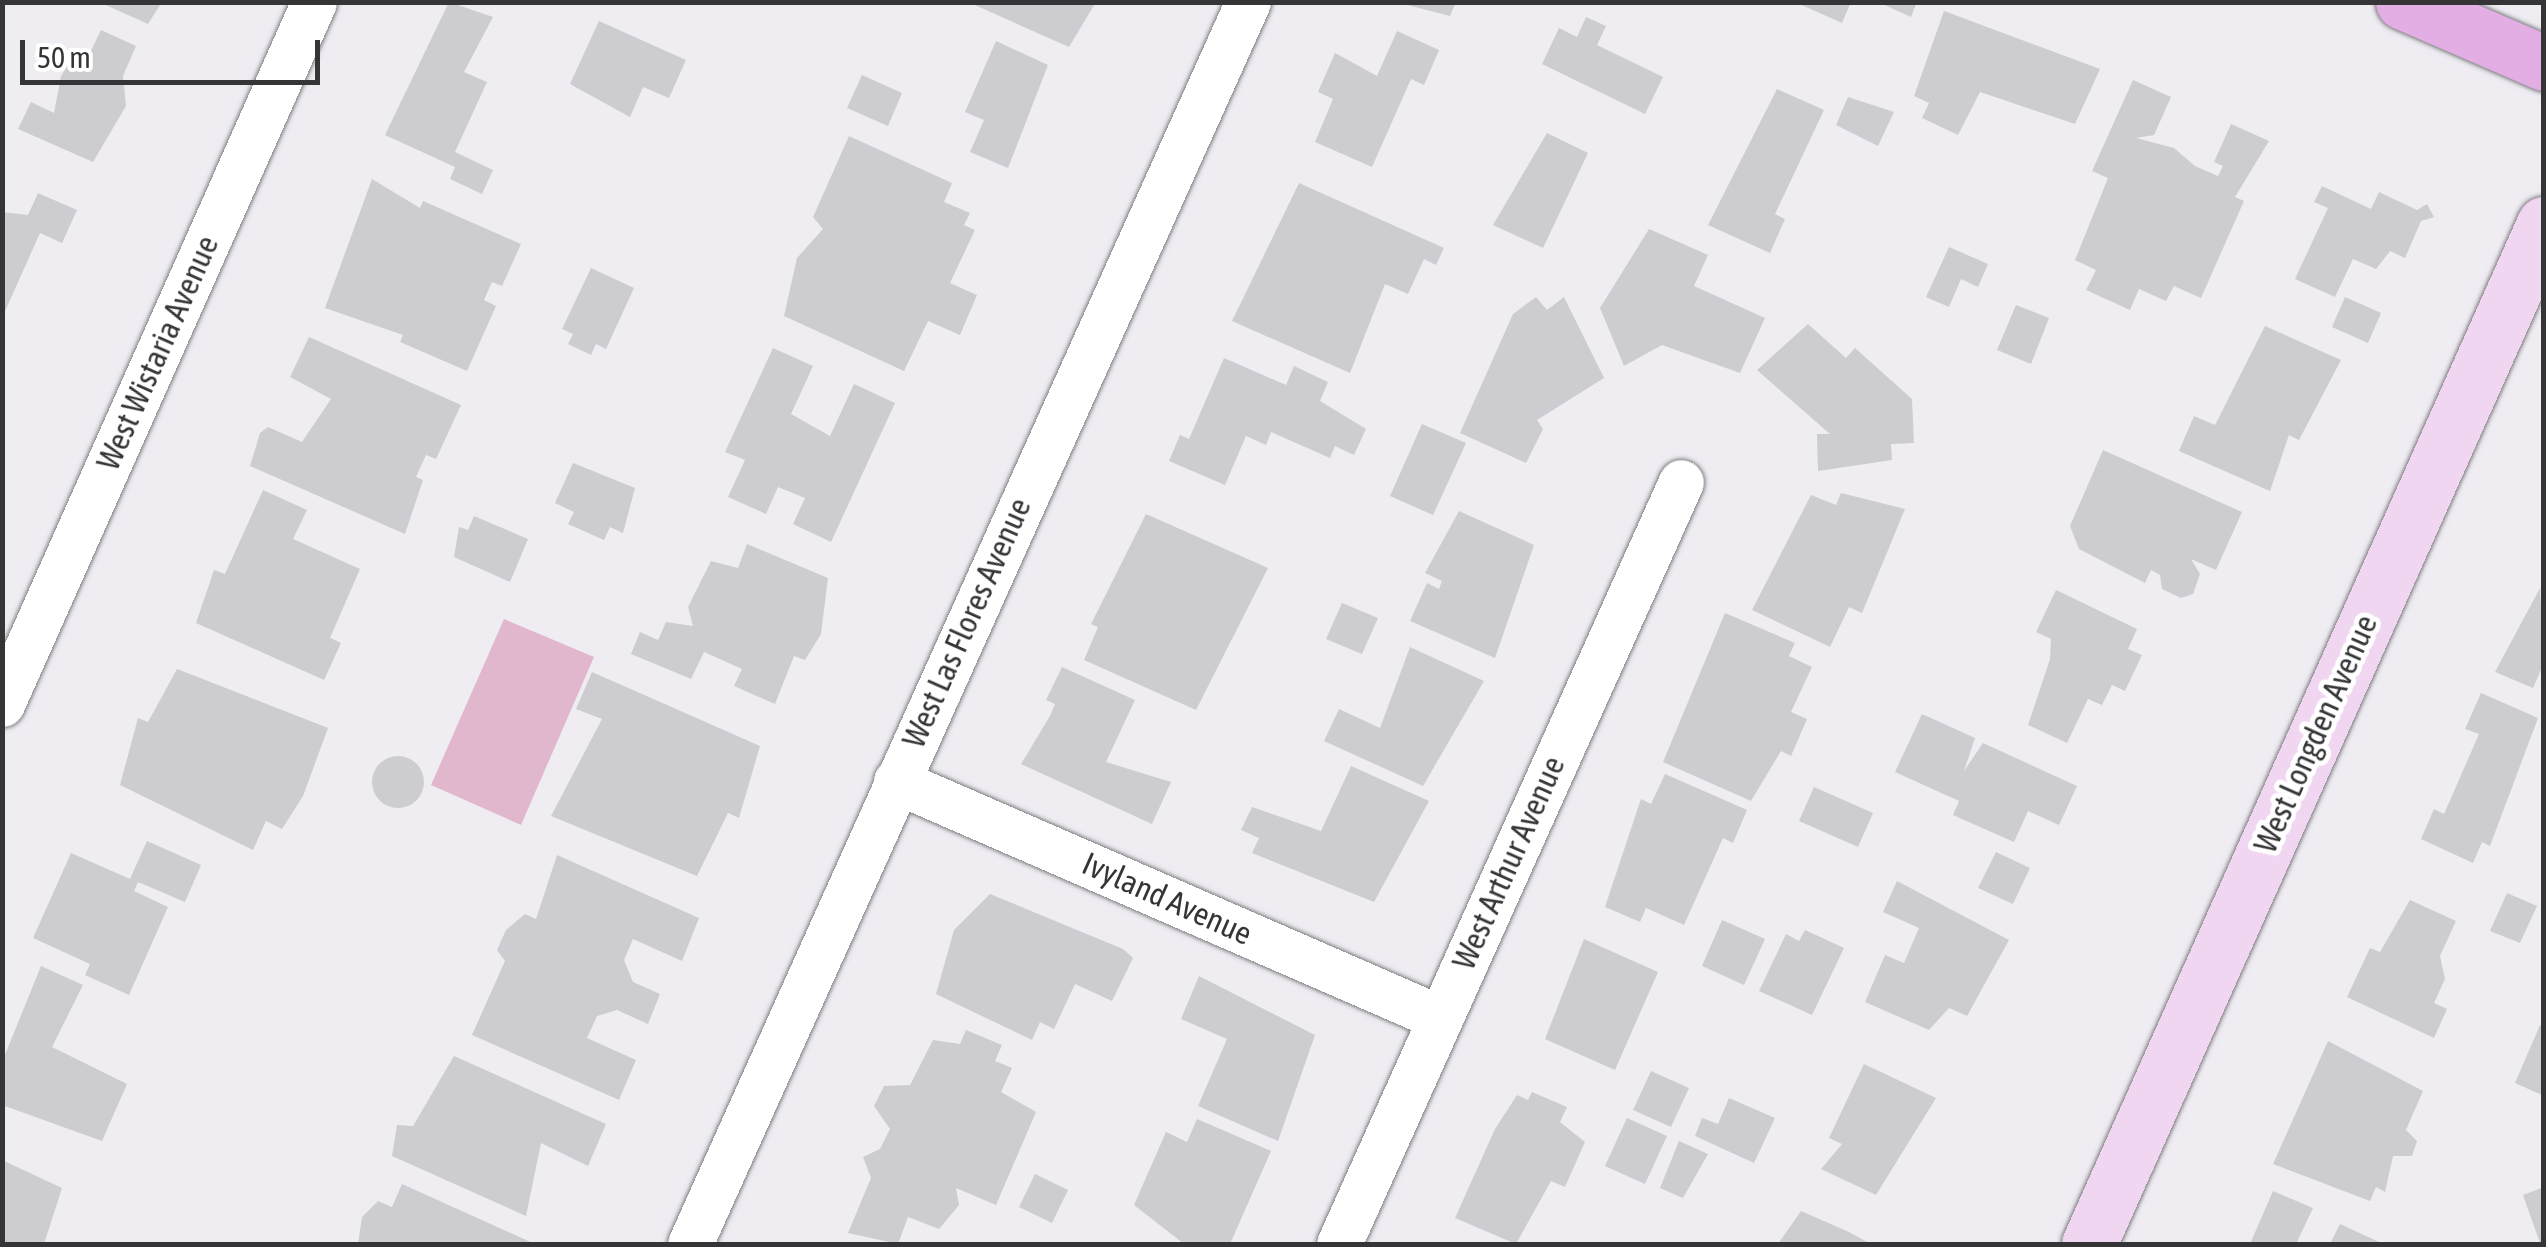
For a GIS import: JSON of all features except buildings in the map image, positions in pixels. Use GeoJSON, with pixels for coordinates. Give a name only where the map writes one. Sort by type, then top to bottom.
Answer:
{"type":"FeatureCollection","features":[{"type":"Feature","properties":{"kind":"main road"},"geometry":{"type":"LineString","coordinates":[[2403,2],[2544,62]]}},
{"type":"Feature","properties":{"kind":"street","name":"West Wistaria Avenue"},"geometry":{"type":"LineString","coordinates":[[2,704],[314,2]]}},
{"type":"Feature","properties":{"kind":"street","name":"West Las Flores Avenue"},"geometry":{"type":"LineString","coordinates":[[690,1244],[1248,2]]}},
{"type":"Feature","properties":{"kind":"street","name":"West Longden Avenue"},"geometry":{"type":"LineString","coordinates":[[2088,1244],[2544,224]]}},
{"type":"Feature","properties":{"kind":"street","name":"West Arthur Avenue"},"geometry":{"type":"LineString","coordinates":[[1339,1244],[1681,482]]}},
{"type":"Feature","properties":{"kind":"street","name":"Ivyland Avenue"},"geometry":{"type":"LineString","coordinates":[[896,781],[1438,1018]]}},
{"type":"Feature","properties":{"kind":"shaded area"},"geometry":{"type":"Polygon","coordinates":[[[504,619],[594,657],[521,825],[431,785],[504,619]]]}}]}
